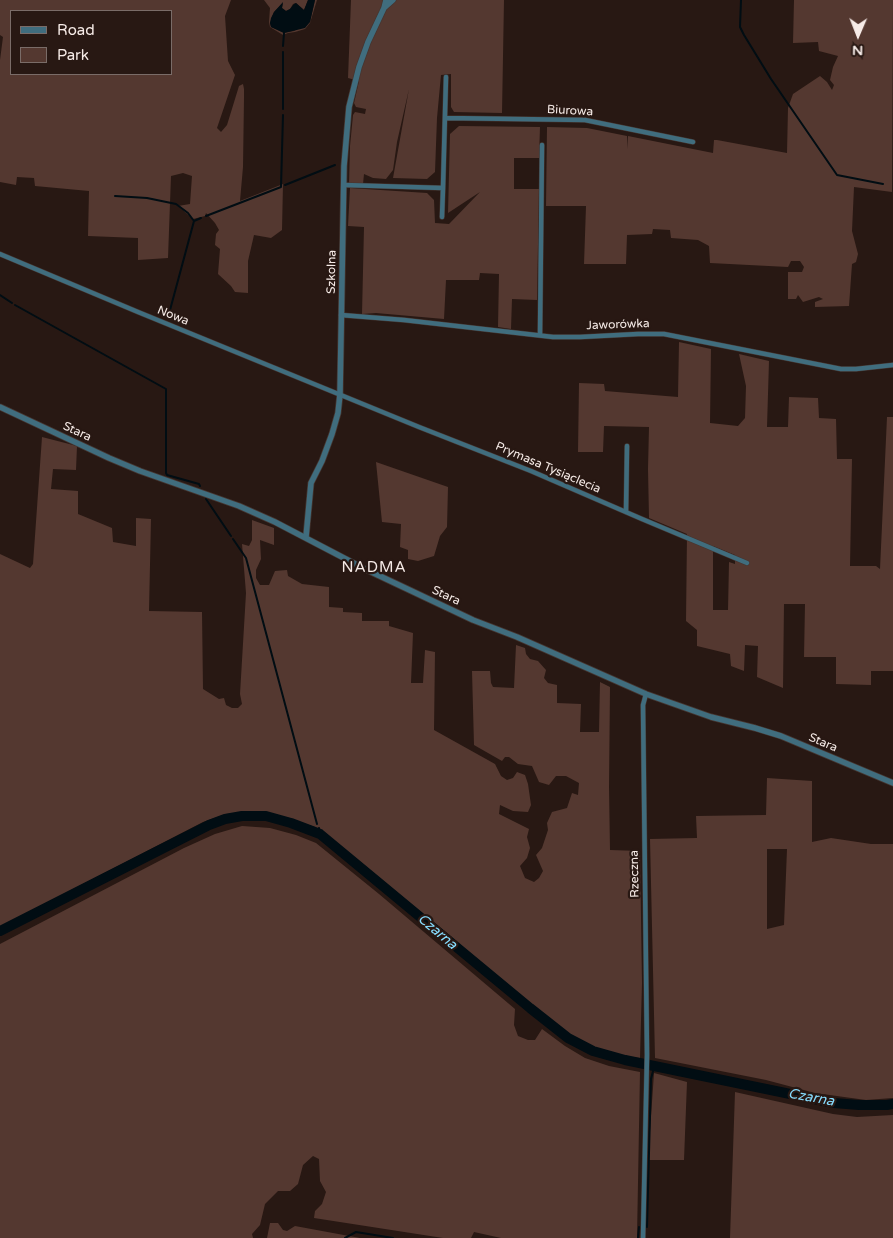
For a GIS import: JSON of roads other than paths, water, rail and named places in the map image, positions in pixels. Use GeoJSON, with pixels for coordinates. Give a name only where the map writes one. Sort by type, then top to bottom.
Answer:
{"type":"FeatureCollection","features":[{"type":"Feature","properties":{"kind":"street","name":"Szkolna"},"geometry":{"type":"LineString","coordinates":[[306,538],[311,483],[332,434],[338,413],[340,394],[344,152],[349,107],[359,67],[386,0]]}},
{"type":"Feature","properties":{"kind":"street","name":"Szkolna"},"geometry":{"type":"LineString","coordinates":[[384,8],[393,0]]}},
{"type":"Feature","properties":{"kind":"street"},"geometry":{"type":"LineString","coordinates":[[442,217],[446,77]]}},
{"type":"Feature","properties":{"kind":"street","name":"Biurowa"},"geometry":{"type":"LineString","coordinates":[[445,118],[585,120],[693,142]]}},
{"type":"Feature","properties":{"kind":"street"},"geometry":{"type":"LineString","coordinates":[[540,335],[542,145]]}},
{"type":"Feature","properties":{"kind":"street"},"geometry":{"type":"LineString","coordinates":[[344,185],[443,188]]}},
{"type":"Feature","properties":{"kind":"street","name":"Nowa"},"geometry":{"type":"LineString","coordinates":[[0,254],[340,394]]}},
{"type":"Feature","properties":{"kind":"street","name":"Jaworówka"},"geometry":{"type":"LineString","coordinates":[[341,315],[540,335],[580,337],[655,334],[841,369],[893,365]]}},
{"type":"Feature","properties":{"kind":"street","name":"Prymasa Tysiąclecia"},"geometry":{"type":"LineString","coordinates":[[340,394],[531,471],[747,563]]}},
{"type":"Feature","properties":{"kind":"street","name":"Stara"},"geometry":{"type":"LineString","coordinates":[[0,407],[140,471],[239,506],[473,620],[517,637],[646,694],[711,717],[781,736],[893,783]]}},
{"type":"Feature","properties":{"kind":"street"},"geometry":{"type":"LineString","coordinates":[[626,512],[627,446]]}},
{"type":"Feature","properties":{"kind":"street","name":"Rzeczna"},"geometry":{"type":"LineString","coordinates":[[643,1238],[647,1054],[643,713],[646,694]]}},
{"type":"Feature","properties":{"kind":"waterway"},"geometry":{"type":"LineString","coordinates":[[741,0],[740,27],[744,35],[771,79],[837,175],[883,184]]}},
{"type":"Feature","properties":{"kind":"waterway"},"geometry":{"type":"LineString","coordinates":[[283,46],[284,33]]}},
{"type":"Feature","properties":{"kind":"waterway"},"geometry":{"type":"LineString","coordinates":[[283,52],[283,109]]}},
{"type":"Feature","properties":{"kind":"waterway"},"geometry":{"type":"LineString","coordinates":[[206,216],[281,187],[283,115]]}},
{"type":"Feature","properties":{"kind":"waterway"},"geometry":{"type":"LineString","coordinates":[[285,185],[335,165]]}},
{"type":"Feature","properties":{"kind":"waterway"},"geometry":{"type":"LineString","coordinates":[[115,196],[147,198],[176,204],[188,213],[194,221]]}},
{"type":"Feature","properties":{"kind":"waterway"},"geometry":{"type":"LineString","coordinates":[[170,310],[194,221],[201,218]]}},
{"type":"Feature","properties":{"kind":"waterway"},"geometry":{"type":"LineString","coordinates":[[0,295],[12,303]]}},
{"type":"Feature","properties":{"kind":"waterway"},"geometry":{"type":"LineString","coordinates":[[15,305],[166,389],[166,473],[167,475],[199,484],[200,486]]}},
{"type":"Feature","properties":{"kind":"waterway"},"geometry":{"type":"LineString","coordinates":[[206,499],[231,536]]}},
{"type":"Feature","properties":{"kind":"waterway"},"geometry":{"type":"LineString","coordinates":[[233,539],[246,558],[317,824]]}},
{"type":"Feature","properties":{"kind":"waterway","name":"Czarna"},"geometry":{"type":"LineString","coordinates":[[0,931],[209,825],[225,819],[242,816],[266,816],[320,834],[530,1008],[568,1038],[593,1051],[625,1060],[834,1103],[859,1105],[893,1104]]}},
{"type":"Feature","properties":{"kind":"waterway","name":"Czarna"},"geometry":{"type":"LineString","coordinates":[[319,828],[320,834]]}},
{"type":"Feature","properties":{"kind":"waterway"},"geometry":{"type":"LineString","coordinates":[[647,1227],[651,1079],[654,1067]]}},
{"type":"Feature","properties":{"kind":"waterway"},"geometry":{"type":"LineString","coordinates":[[638,1238],[639,1227]]}},
{"type":"Feature","properties":{"kind":"waterway"},"geometry":{"type":"LineString","coordinates":[[345,1238],[356,1232],[393,1238]]}},
{"type":"Feature","properties":{"kind":"district","name":"NADMA"},"geometry":{"type":"Point","coordinates":[374,568]}}]}
